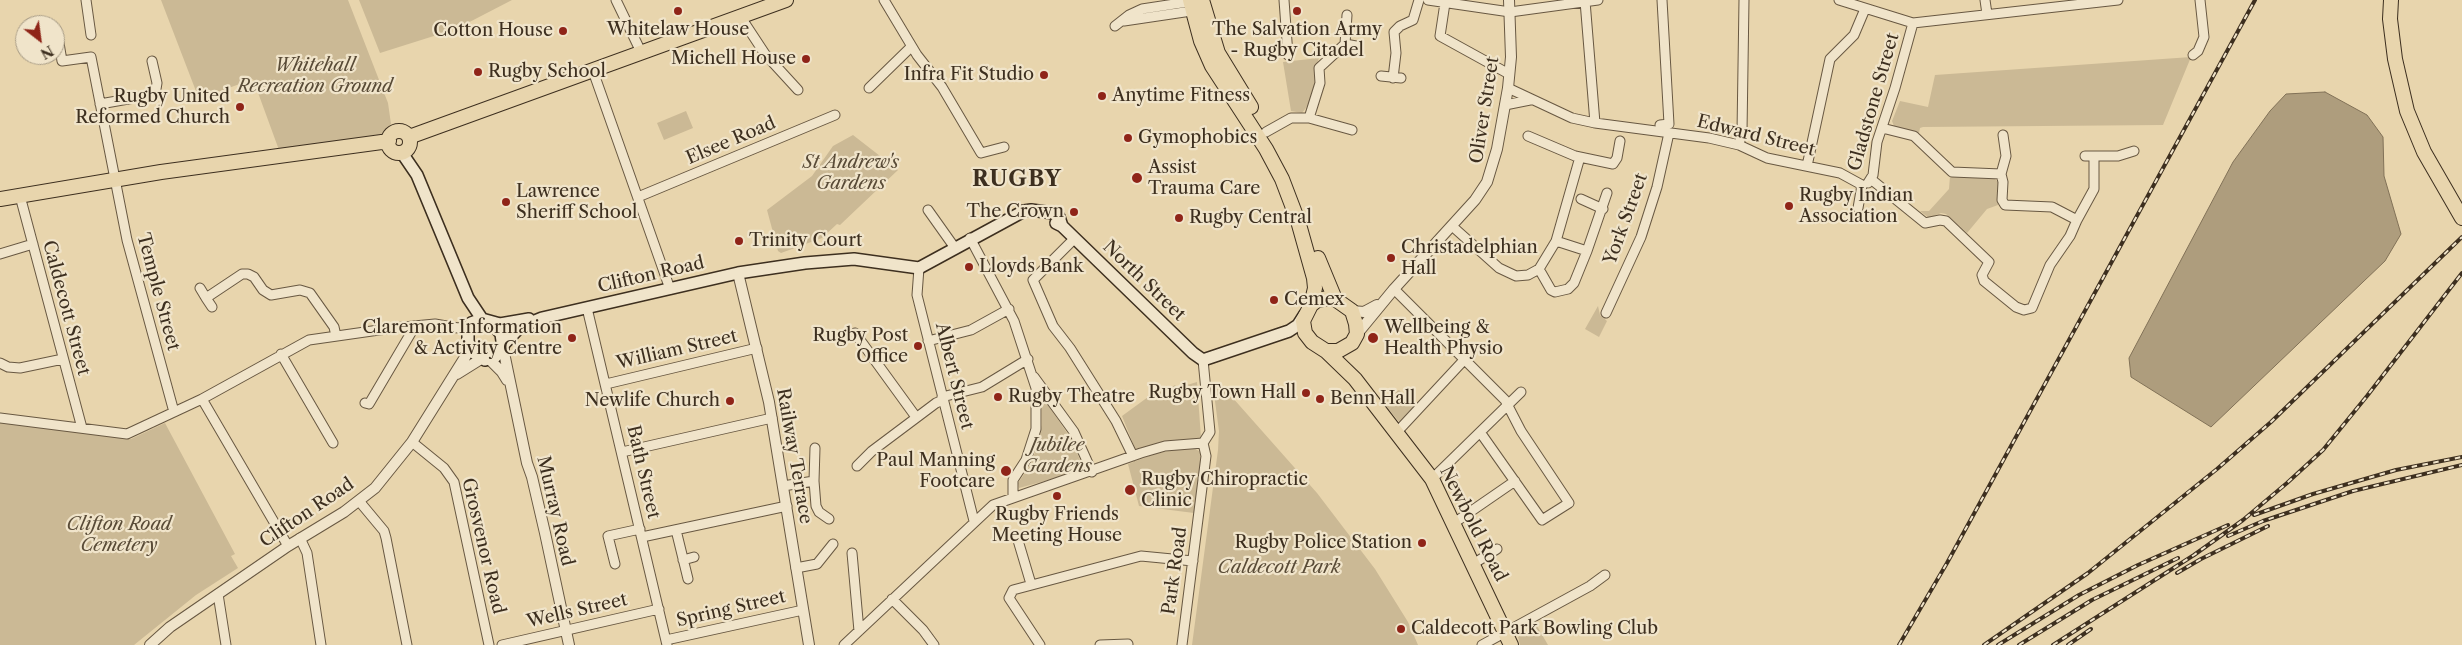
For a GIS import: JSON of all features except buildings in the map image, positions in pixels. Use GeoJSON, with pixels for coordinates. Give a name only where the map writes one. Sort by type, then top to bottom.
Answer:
{"type":"FeatureCollection","features":[{"type":"Feature","properties":{"kind":"highway"},"geometry":{"type":"LineString","coordinates":[[409,137],[642,54],[786,0]]}},
{"type":"Feature","properties":{"kind":"highway"},"geometry":{"type":"LineString","coordinates":[[2391,0],[2390,19],[2395,59],[2407,111],[2424,152],[2462,218]]}},
{"type":"Feature","properties":{"kind":"highway"},"geometry":{"type":"LineString","coordinates":[[1197,3],[1201,41],[1212,66],[1266,149],[1302,220],[1315,288],[1303,321],[1304,329],[1312,342],[1326,351],[1342,350],[1354,338],[1352,312],[1335,299],[1321,270],[1302,220],[1290,179],[1266,132],[1218,53],[1197,3]]}},
{"type":"Feature","properties":{"kind":"highway"},"geometry":{"type":"LineString","coordinates":[[397,131],[406,133],[409,137],[409,147],[402,153],[392,150],[389,141],[391,135],[397,131]]}},
{"type":"Feature","properties":{"kind":"highway"},"geometry":{"type":"LineString","coordinates":[[0,199],[256,158],[389,141]]}},
{"type":"Feature","properties":{"kind":"highway"},"geometry":{"type":"LineString","coordinates":[[1308,308],[1316,300],[1335,299]]}},
{"type":"Feature","properties":{"kind":"highway","name":"Newbold Road"},"geometry":{"type":"LineString","coordinates":[[1354,338],[1348,357],[1355,379]]}},
{"type":"Feature","properties":{"kind":"highway","name":"Newbold Road"},"geometry":{"type":"LineString","coordinates":[[1326,351],[1355,379],[1432,480],[1474,564],[1508,639]]}},
{"type":"Feature","properties":{"kind":"main road"},"geometry":{"type":"LineString","coordinates":[[402,153],[417,175],[479,323],[501,334],[504,346]]}},
{"type":"Feature","properties":{"kind":"main road","name":"North Street"},"geometry":{"type":"LineString","coordinates":[[970,238],[1024,211],[1045,212],[1062,226],[1193,353],[1203,360]]}},
{"type":"Feature","properties":{"kind":"main road"},"geometry":{"type":"LineString","coordinates":[[919,268],[929,265],[970,238]]}},
{"type":"Feature","properties":{"kind":"main road","name":"Clifton Road"},"geometry":{"type":"LineString","coordinates":[[469,344],[479,323],[500,324],[542,318],[738,274],[805,262],[854,259],[919,268]]}},
{"type":"Feature","properties":{"kind":"main road"},"geometry":{"type":"LineString","coordinates":[[1203,360],[1283,333],[1298,324],[1308,308]]}},
{"type":"Feature","properties":{"kind":"main road","name":"Clifton Road"},"geometry":{"type":"LineString","coordinates":[[485,359],[500,354],[504,346],[520,327],[542,318]]}},
{"type":"Feature","properties":{"kind":"main road"},"geometry":{"type":"LineString","coordinates":[[1283,333],[1296,334],[1312,342]]}},
{"type":"Feature","properties":{"kind":"main road"},"geometry":{"type":"LineString","coordinates":[[469,344],[485,359]]}},
{"type":"Feature","properties":{"kind":"street"},"geometry":{"type":"LineString","coordinates":[[86,0],[91,35]]}},
{"type":"Feature","properties":{"kind":"street"},"geometry":{"type":"LineString","coordinates":[[616,0],[642,54]]}},
{"type":"Feature","properties":{"kind":"street"},"geometry":{"type":"LineString","coordinates":[[884,0],[911,47],[942,87],[981,153],[1004,147]]}},
{"type":"Feature","properties":{"kind":"street"},"geometry":{"type":"LineString","coordinates":[[1284,0],[1288,55]]}},
{"type":"Feature","properties":{"kind":"street"},"geometry":{"type":"LineString","coordinates":[[1381,76],[1397,78],[1394,32],[1400,26],[1413,20],[1419,0]]}},
{"type":"Feature","properties":{"kind":"street"},"geometry":{"type":"LineString","coordinates":[[1428,0],[1510,12],[1598,0]]}},
{"type":"Feature","properties":{"kind":"street","name":"Oliver Street"},"geometry":{"type":"LineString","coordinates":[[1354,338],[1380,304],[1475,200],[1487,182],[1497,149],[1508,88],[1509,0]]}},
{"type":"Feature","properties":{"kind":"street"},"geometry":{"type":"LineString","coordinates":[[1660,125],[1669,124],[1662,0]]}},
{"type":"Feature","properties":{"kind":"street"},"geometry":{"type":"LineString","coordinates":[[1739,145],[1742,132],[1744,0]]}},
{"type":"Feature","properties":{"kind":"street"},"geometry":{"type":"LineString","coordinates":[[1839,0],[1864,4],[1913,23],[2118,0]]}},
{"type":"Feature","properties":{"kind":"street"},"geometry":{"type":"LineString","coordinates":[[1985,0],[1987,14]]}},
{"type":"Feature","properties":{"kind":"street"},"geometry":{"type":"LineString","coordinates":[[2193,55],[2198,51],[2204,37],[2200,0]]}},
{"type":"Feature","properties":{"kind":"street"},"geometry":{"type":"LineString","coordinates":[[1585,1],[1595,124]]}},
{"type":"Feature","properties":{"kind":"street"},"geometry":{"type":"LineString","coordinates":[[1117,24],[1197,3]]}},
{"type":"Feature","properties":{"kind":"street"},"geometry":{"type":"LineString","coordinates":[[1445,3],[1440,36],[1509,74]]}},
{"type":"Feature","properties":{"kind":"street"},"geometry":{"type":"LineString","coordinates":[[1807,166],[1830,58],[1854,35],[1864,4]]}},
{"type":"Feature","properties":{"kind":"street"},"geometry":{"type":"LineString","coordinates":[[1309,118],[1320,83],[1318,68],[1345,44],[1347,15]]}},
{"type":"Feature","properties":{"kind":"street"},"geometry":{"type":"LineString","coordinates":[[740,16],[765,54],[798,90]]}},
{"type":"Feature","properties":{"kind":"street","name":"Gladstone Street"},"geometry":{"type":"LineString","coordinates":[[1862,185],[1872,180],[1877,142],[1913,23]]}},
{"type":"Feature","properties":{"kind":"street"},"geometry":{"type":"LineString","coordinates":[[1345,44],[1356,46]]}},
{"type":"Feature","properties":{"kind":"street"},"geometry":{"type":"LineString","coordinates":[[870,88],[911,47]]}},
{"type":"Feature","properties":{"kind":"street","name":"Temple Street"},"geometry":{"type":"LineString","coordinates":[[65,60],[91,56],[132,262],[174,412]]}},
{"type":"Feature","properties":{"kind":"street"},"geometry":{"type":"LineString","coordinates":[[100,104],[151,95],[156,89],[157,83],[152,61]]}},
{"type":"Feature","properties":{"kind":"street"},"geometry":{"type":"LineString","coordinates":[[593,71],[670,289]]}},
{"type":"Feature","properties":{"kind":"street","name":"Edward Street"},"geometry":{"type":"LineString","coordinates":[[1508,88],[1530,100],[1572,118],[1595,124],[1709,138],[1739,145],[1767,158],[1840,173],[1862,185]]}},
{"type":"Feature","properties":{"kind":"street"},"geometry":{"type":"LineString","coordinates":[[1505,105],[1530,100]]}},
{"type":"Feature","properties":{"kind":"street","name":"Elsee Road"},"geometry":{"type":"LineString","coordinates":[[638,197],[835,116]]}},
{"type":"Feature","properties":{"kind":"street"},"geometry":{"type":"LineString","coordinates":[[1266,132],[1290,118],[1309,118],[1352,130]]}},
{"type":"Feature","properties":{"kind":"street"},"geometry":{"type":"LineString","coordinates":[[1882,128],[1914,136],[1952,172],[2001,174]]}},
{"type":"Feature","properties":{"kind":"street","name":"York Street"},"geometry":{"type":"LineString","coordinates":[[1606,313],[1641,237],[1657,187],[1669,134]]}},
{"type":"Feature","properties":{"kind":"street"},"geometry":{"type":"LineString","coordinates":[[2003,135],[2000,146],[2006,156],[2001,174],[2003,182],[2002,200],[2005,205],[2052,207],[2077,220]]}},
{"type":"Feature","properties":{"kind":"street"},"geometry":{"type":"LineString","coordinates":[[1528,136],[1580,157],[1613,164],[1617,158],[1620,140]]}},
{"type":"Feature","properties":{"kind":"street"},"geometry":{"type":"LineString","coordinates":[[1872,180],[1925,223],[1940,220],[1946,221],[1989,262],[1982,276],[1984,281],[2016,307],[2024,310],[2030,309],[2050,265],[2070,236],[2094,189],[2090,156],[2118,156],[2134,151]]}},
{"type":"Feature","properties":{"kind":"street"},"geometry":{"type":"LineString","coordinates":[[1452,226],[1499,268],[1516,276],[1528,276],[1539,269],[1556,241],[1580,157]]}},
{"type":"Feature","properties":{"kind":"street"},"geometry":{"type":"LineString","coordinates":[[1858,208],[1862,185]]}},
{"type":"Feature","properties":{"kind":"street"},"geometry":{"type":"LineString","coordinates":[[1539,269],[1551,290],[1555,292],[1568,289],[1574,283],[1588,252],[1607,193]]}},
{"type":"Feature","properties":{"kind":"street","name":"Caldecott Street"},"geometry":{"type":"LineString","coordinates":[[20,196],[82,428]]}},
{"type":"Feature","properties":{"kind":"street"},"geometry":{"type":"LineString","coordinates":[[1580,200],[1603,209]]}},
{"type":"Feature","properties":{"kind":"street"},"geometry":{"type":"LineString","coordinates":[[928,210],[955,248]]}},
{"type":"Feature","properties":{"kind":"street"},"geometry":{"type":"LineString","coordinates":[[970,238],[1009,309],[1034,377],[1074,432],[1092,472]]}},
{"type":"Feature","properties":{"kind":"street"},"geometry":{"type":"LineString","coordinates":[[1074,239],[1033,280],[1053,326],[1070,348],[1116,421],[1133,456]]}},
{"type":"Feature","properties":{"kind":"street"},"geometry":{"type":"LineString","coordinates":[[1556,241],[1588,252]]}},
{"type":"Feature","properties":{"kind":"street"},"geometry":{"type":"LineString","coordinates":[[0,254],[33,244]]}},
{"type":"Feature","properties":{"kind":"street","name":"Albert Street"},"geometry":{"type":"LineString","coordinates":[[919,268],[917,295],[974,521]]}},
{"type":"Feature","properties":{"kind":"street"},"geometry":{"type":"LineString","coordinates":[[206,298],[242,274],[254,277],[263,290],[271,295],[306,291],[313,296],[334,327],[336,336]]}},
{"type":"Feature","properties":{"kind":"street","name":"Railway Terrace"},"geometry":{"type":"LineString","coordinates":[[738,274],[772,418],[809,645]]}},
{"type":"Feature","properties":{"kind":"street"},"geometry":{"type":"LineString","coordinates":[[200,288],[212,306]]}},
{"type":"Feature","properties":{"kind":"street"},"geometry":{"type":"LineString","coordinates":[[1394,289],[1508,405],[1521,431],[1569,503],[1542,520],[1480,432]]}},
{"type":"Feature","properties":{"kind":"street","name":"Oliver Street"},"geometry":{"type":"LineString","coordinates":[[1352,312],[1364,312],[1380,304]]}},
{"type":"Feature","properties":{"kind":"street","name":"Bath Street"},"geometry":{"type":"LineString","coordinates":[[587,308],[666,643]]}},
{"type":"Feature","properties":{"kind":"street"},"geometry":{"type":"LineString","coordinates":[[928,341],[971,330],[1009,309]]}},
{"type":"Feature","properties":{"kind":"street"},"geometry":{"type":"LineString","coordinates":[[0,418],[127,434],[202,399],[309,340],[415,326],[436,324],[452,328],[479,323]]}},
{"type":"Feature","properties":{"kind":"street"},"geometry":{"type":"LineString","coordinates":[[365,403],[369,404],[415,326]]}},
{"type":"Feature","properties":{"kind":"street"},"geometry":{"type":"LineString","coordinates":[[452,328],[469,344]]}},
{"type":"Feature","properties":{"kind":"street"},"geometry":{"type":"LineString","coordinates":[[855,333],[916,418]]}},
{"type":"Feature","properties":{"kind":"street","name":"Clifton Road"},"geometry":{"type":"LineString","coordinates":[[150,645],[170,627],[300,538],[359,501],[386,476],[412,442],[452,378],[469,344]]}},
{"type":"Feature","properties":{"kind":"street","name":"Murray Road"},"geometry":{"type":"LineString","coordinates":[[504,346],[510,385],[569,645]]}},
{"type":"Feature","properties":{"kind":"street","name":"William Street"},"geometry":{"type":"LineString","coordinates":[[606,384],[757,348]]}},
{"type":"Feature","properties":{"kind":"street"},"geometry":{"type":"LineString","coordinates":[[281,354],[333,443]]}},
{"type":"Feature","properties":{"kind":"street"},"geometry":{"type":"LineString","coordinates":[[0,363],[8,367],[20,368],[63,359]]}},
{"type":"Feature","properties":{"kind":"street","name":"Murray Road"},"geometry":{"type":"LineString","coordinates":[[485,359],[502,372],[510,385]]}},
{"type":"Feature","properties":{"kind":"street","name":"Clifton Road"},"geometry":{"type":"LineString","coordinates":[[452,378],[485,359]]}},
{"type":"Feature","properties":{"kind":"street"},"geometry":{"type":"LineString","coordinates":[[857,466],[872,451],[942,399],[982,387],[1028,360]]}},
{"type":"Feature","properties":{"kind":"street","name":"Park Road"},"geometry":{"type":"LineString","coordinates":[[1182,645],[1206,456],[1203,443],[1210,432],[1203,360]]}},
{"type":"Feature","properties":{"kind":"street"},"geometry":{"type":"LineString","coordinates":[[1397,432],[1464,360]]}},
{"type":"Feature","properties":{"kind":"street"},"geometry":{"type":"LineString","coordinates":[[1013,496],[1013,480],[1026,460],[1036,430],[1034,377]]}},
{"type":"Feature","properties":{"kind":"street"},"geometry":{"type":"LineString","coordinates":[[1432,480],[1521,392]]}},
{"type":"Feature","properties":{"kind":"street"},"geometry":{"type":"LineString","coordinates":[[202,399],[288,546]]}},
{"type":"Feature","properties":{"kind":"street"},"geometry":{"type":"LineString","coordinates":[[622,452],[772,418]]}},
{"type":"Feature","properties":{"kind":"street","name":"Grosvenor Road"},"geometry":{"type":"LineString","coordinates":[[412,442],[444,468],[454,482],[489,645]]}},
{"type":"Feature","properties":{"kind":"street"},"geometry":{"type":"LineString","coordinates":[[844,645],[993,505],[1013,496],[1092,472],[1165,446],[1203,443]]}},
{"type":"Feature","properties":{"kind":"street"},"geometry":{"type":"LineString","coordinates":[[815,448],[814,481],[816,506],[819,512],[829,519]]}},
{"type":"Feature","properties":{"kind":"street"},"geometry":{"type":"LineString","coordinates":[[783,486],[814,481]]}},
{"type":"Feature","properties":{"kind":"street"},"geometry":{"type":"LineString","coordinates":[[1454,523],[1515,481]]}},
{"type":"Feature","properties":{"kind":"street"},"geometry":{"type":"LineString","coordinates":[[359,501],[384,531],[408,645]]}},
{"type":"Feature","properties":{"kind":"street"},"geometry":{"type":"LineString","coordinates":[[615,564],[608,551],[608,536],[676,530],[786,506]]}},
{"type":"Feature","properties":{"kind":"street"},"geometry":{"type":"LineString","coordinates":[[676,530],[688,579]]}},
{"type":"Feature","properties":{"kind":"street"},"geometry":{"type":"LineString","coordinates":[[1017,537],[1031,584]]}},
{"type":"Feature","properties":{"kind":"street"},"geometry":{"type":"LineString","coordinates":[[300,538],[307,553],[320,645]]}},
{"type":"Feature","properties":{"kind":"street"},"geometry":{"type":"LineString","coordinates":[[796,568],[817,564],[833,544]]}},
{"type":"Feature","properties":{"kind":"street"},"geometry":{"type":"LineString","coordinates":[[1474,564],[1497,549]]}},
{"type":"Feature","properties":{"kind":"street"},"geometry":{"type":"LineString","coordinates":[[852,553],[859,631]]}},
{"type":"Feature","properties":{"kind":"street"},"geometry":{"type":"LineString","coordinates":[[1040,645],[1009,598],[1013,590],[1140,556],[1193,561]]}},
{"type":"Feature","properties":{"kind":"street"},"geometry":{"type":"LineString","coordinates":[[683,560],[694,557]]}},
{"type":"Feature","properties":{"kind":"street"},"geometry":{"type":"LineString","coordinates":[[1482,645],[1508,639],[1605,575]]}},
{"type":"Feature","properties":{"kind":"street"},"geometry":{"type":"LineString","coordinates":[[218,594],[226,645]]}},
{"type":"Feature","properties":{"kind":"street"},"geometry":{"type":"LineString","coordinates":[[892,599],[934,645]]}},
{"type":"Feature","properties":{"kind":"street","name":"Wells Street"},"geometry":{"type":"LineString","coordinates":[[502,645],[659,609]]}},
{"type":"Feature","properties":{"kind":"street","name":"Spring Street"},"geometry":{"type":"LineString","coordinates":[[666,643],[763,618],[803,610]]}},
{"type":"Feature","properties":{"kind":"street"},"geometry":{"type":"LineString","coordinates":[[1100,645],[1128,644]]}},
{"type":"Feature","properties":{"kind":"green space","name":"Whitehall Recreation Ground"},"geometry":{"type":"Polygon","coordinates":[[[161,0],[348,0],[388,103],[391,124],[385,134],[279,150],[253,79],[199,99],[161,0]]]}},
{"type":"Feature","properties":{"kind":"green space"},"geometry":{"type":"Polygon","coordinates":[[[359,0],[512,0],[456,29],[380,53],[359,0]]]}},
{"type":"Feature","properties":{"kind":"green space"},"geometry":{"type":"Polygon","coordinates":[[[2191,57],[2163,125],[1923,127],[1920,128],[1919,133],[1894,126],[1892,121],[1900,101],[1928,107],[1935,75],[2191,57]]]}},
{"type":"Feature","properties":{"kind":"green space"},"geometry":{"type":"Polygon","coordinates":[[[1319,58],[1315,70],[1317,84],[1306,108],[1302,113],[1291,111],[1283,62],[1319,58]]]}},
{"type":"Feature","properties":{"kind":"green space"},"geometry":{"type":"Polygon","coordinates":[[[686,111],[693,128],[664,140],[657,123],[686,111]]]}},
{"type":"Feature","properties":{"kind":"green space","name":"St Andrew's Gardens"},"geometry":{"type":"Polygon","coordinates":[[[853,135],[898,170],[840,225],[837,224],[822,238],[781,253],[778,251],[767,210],[812,176],[833,146],[853,135]]]}},
{"type":"Feature","properties":{"kind":"green space"},"geometry":{"type":"Polygon","coordinates":[[[1950,176],[1994,178],[2000,184],[1998,205],[1987,209],[1967,233],[1946,214],[1941,213],[1929,218],[1920,211],[1929,211],[1949,189],[1950,176]]]}},
{"type":"Feature","properties":{"kind":"green space"},"geometry":{"type":"Polygon","coordinates":[[[1598,306],[1600,315],[1607,321],[1599,337],[1585,329],[1598,306]]]}},
{"type":"Feature","properties":{"kind":"green space"},"geometry":{"type":"Polygon","coordinates":[[[1197,382],[1201,438],[1195,441],[1136,451],[1122,416],[1159,389],[1162,393],[1175,385],[1177,388],[1197,382]]]}},
{"type":"Feature","properties":{"kind":"green space","name":"Caldecott Park"},"geometry":{"type":"Polygon","coordinates":[[[1224,388],[1317,493],[1375,569],[1408,622],[1418,645],[1192,645],[1218,450],[1219,431],[1214,394],[1217,389],[1224,388]]]}},
{"type":"Feature","properties":{"kind":"green space"},"geometry":{"type":"Polygon","coordinates":[[[1399,390],[1417,406],[1400,423],[1381,400],[1399,390]]]}},
{"type":"Feature","properties":{"kind":"green space","name":"Jubilee Gardens"},"geometry":{"type":"Polygon","coordinates":[[[1045,401],[1072,440],[1083,468],[1082,471],[1019,488],[1018,483],[1029,467],[1038,445],[1042,425],[1042,402],[1045,401]]]}},
{"type":"Feature","properties":{"kind":"green space","name":"Clifton Road Cemetery"},"geometry":{"type":"Polygon","coordinates":[[[0,422],[131,439],[165,423],[235,554],[231,556],[238,568],[196,595],[134,645],[0,645],[0,422]]]}},
{"type":"Feature","properties":{"kind":"green space"},"geometry":{"type":"Polygon","coordinates":[[[1192,447],[1199,451],[1202,456],[1194,513],[1139,506],[1128,464],[1157,453],[1192,447]]]}},
{"type":"Feature","properties":{"kind":"green space"},"geometry":{"type":"Polygon","coordinates":[[[1537,626],[1548,645],[1520,645],[1518,637],[1537,626]]]}},
{"type":"Feature","properties":{"kind":"shaded area"},"geometry":{"type":"Polygon","coordinates":[[[2325,92],[2367,115],[2383,137],[2384,176],[2401,234],[2385,261],[2211,427],[2131,377],[2129,358],[2233,162],[2270,111],[2286,94],[2325,92]]]}},
{"type":"Feature","properties":{"kind":"railway"},"geometry":{"type":"LineString","coordinates":[[1899,645],[1947,563],[2255,0]]}},
{"type":"Feature","properties":{"kind":"railway"},"geometry":{"type":"LineString","coordinates":[[1984,645],[2088,573],[2217,469],[2271,422],[2462,237]]}},
{"type":"Feature","properties":{"kind":"railway"},"geometry":{"type":"LineString","coordinates":[[2053,645],[2194,555],[2243,520],[2287,483],[2323,450],[2462,273]]}},
{"type":"Feature","properties":{"kind":"railway"},"geometry":{"type":"LineString","coordinates":[[2254,515],[2313,494],[2396,470],[2462,457]]}},
{"type":"Feature","properties":{"kind":"railway"},"geometry":{"type":"LineString","coordinates":[[2228,536],[2263,521],[2353,491],[2462,465]]}},
{"type":"Feature","properties":{"kind":"railway"},"geometry":{"type":"LineString","coordinates":[[1998,645],[2079,595],[2138,565],[2228,525]]}},
{"type":"Feature","properties":{"kind":"railway"},"geometry":{"type":"LineString","coordinates":[[2177,573],[2268,526]]}},
{"type":"Feature","properties":{"kind":"railway"},"geometry":{"type":"LineString","coordinates":[[2019,645],[2092,600],[2178,558]]}},
{"type":"Feature","properties":{"kind":"railway"},"geometry":{"type":"LineString","coordinates":[[2068,645],[2091,629]]}},
{"type":"Feature","properties":{"kind":"place","name":"Whitelaw House"},"geometry":{"type":"Point","coordinates":[678,11]}},
{"type":"Feature","properties":{"kind":"place","name":"The Salvation Army - Rugby Citadel"},"geometry":{"type":"Point","coordinates":[1297,11]}},
{"type":"Feature","properties":{"kind":"place","name":"Cotton House"},"geometry":{"type":"Point","coordinates":[563,31]}},
{"type":"Feature","properties":{"kind":"place","name":"Michell House"},"geometry":{"type":"Point","coordinates":[806,59]}},
{"type":"Feature","properties":{"kind":"place","name":"Rugby School"},"geometry":{"type":"Point","coordinates":[478,72]}},
{"type":"Feature","properties":{"kind":"place","name":"Infra Fit Studio"},"geometry":{"type":"Point","coordinates":[1044,75]}},
{"type":"Feature","properties":{"kind":"place","name":"Anytime Fitness"},"geometry":{"type":"Point","coordinates":[1102,96]}},
{"type":"Feature","properties":{"kind":"place","name":"Rugby United Reformed Church"},"geometry":{"type":"Point","coordinates":[240,107]}},
{"type":"Feature","properties":{"kind":"place","name":"Gymophobics"},"geometry":{"type":"Point","coordinates":[1128,138]}},
{"type":"Feature","properties":{"kind":"place","name":"Assist Trauma Care"},"geometry":{"type":"Point","coordinates":[1137,178]}},
{"type":"Feature","properties":{"kind":"place","name":"Lawrence Sheriff School"},"geometry":{"type":"Point","coordinates":[506,202]}},
{"type":"Feature","properties":{"kind":"place","name":"Rugby Indian Association"},"geometry":{"type":"Point","coordinates":[1789,206]}},
{"type":"Feature","properties":{"kind":"place","name":"The Crown"},"geometry":{"type":"Point","coordinates":[1074,212]}},
{"type":"Feature","properties":{"kind":"place","name":"Rugby Central"},"geometry":{"type":"Point","coordinates":[1179,218]}},
{"type":"Feature","properties":{"kind":"place","name":"Trinity Court"},"geometry":{"type":"Point","coordinates":[739,241]}},
{"type":"Feature","properties":{"kind":"place","name":"Christadelphian Hall"},"geometry":{"type":"Point","coordinates":[1391,258]}},
{"type":"Feature","properties":{"kind":"place","name":"Lloyds Bank"},"geometry":{"type":"Point","coordinates":[969,267]}},
{"type":"Feature","properties":{"kind":"place","name":"Cemex"},"geometry":{"type":"Point","coordinates":[1274,300]}},
{"type":"Feature","properties":{"kind":"place","name":"Claremont Information & Activity Centre"},"geometry":{"type":"Point","coordinates":[572,338]}},
{"type":"Feature","properties":{"kind":"place","name":"Wellbeing & Health Physio"},"geometry":{"type":"Point","coordinates":[1373,338]}},
{"type":"Feature","properties":{"kind":"place","name":"Rugby Post Office"},"geometry":{"type":"Point","coordinates":[918,346]}},
{"type":"Feature","properties":{"kind":"place","name":"Rugby Town Hall"},"geometry":{"type":"Point","coordinates":[1306,393]}},
{"type":"Feature","properties":{"kind":"place","name":"Rugby Theatre"},"geometry":{"type":"Point","coordinates":[998,397]}},
{"type":"Feature","properties":{"kind":"place","name":"Benn Hall"},"geometry":{"type":"Point","coordinates":[1320,399]}},
{"type":"Feature","properties":{"kind":"place","name":"Newlife Church"},"geometry":{"type":"Point","coordinates":[730,401]}},
{"type":"Feature","properties":{"kind":"place","name":"Paul Manning Footcare"},"geometry":{"type":"Point","coordinates":[1006,471]}},
{"type":"Feature","properties":{"kind":"place","name":"Rugby Chiropractic Clinic"},"geometry":{"type":"Point","coordinates":[1130,490]}},
{"type":"Feature","properties":{"kind":"place","name":"Rugby Friends Meeting House"},"geometry":{"type":"Point","coordinates":[1057,496]}},
{"type":"Feature","properties":{"kind":"place","name":"Rugby Police Station"},"geometry":{"type":"Point","coordinates":[1422,543]}},
{"type":"Feature","properties":{"kind":"place","name":"Caldecott Park Bowling Club"},"geometry":{"type":"Point","coordinates":[1401,629]}},
{"type":"Feature","properties":{"kind":"district","name":"RUGBY"},"geometry":{"type":"Point","coordinates":[1017,180]}}]}
